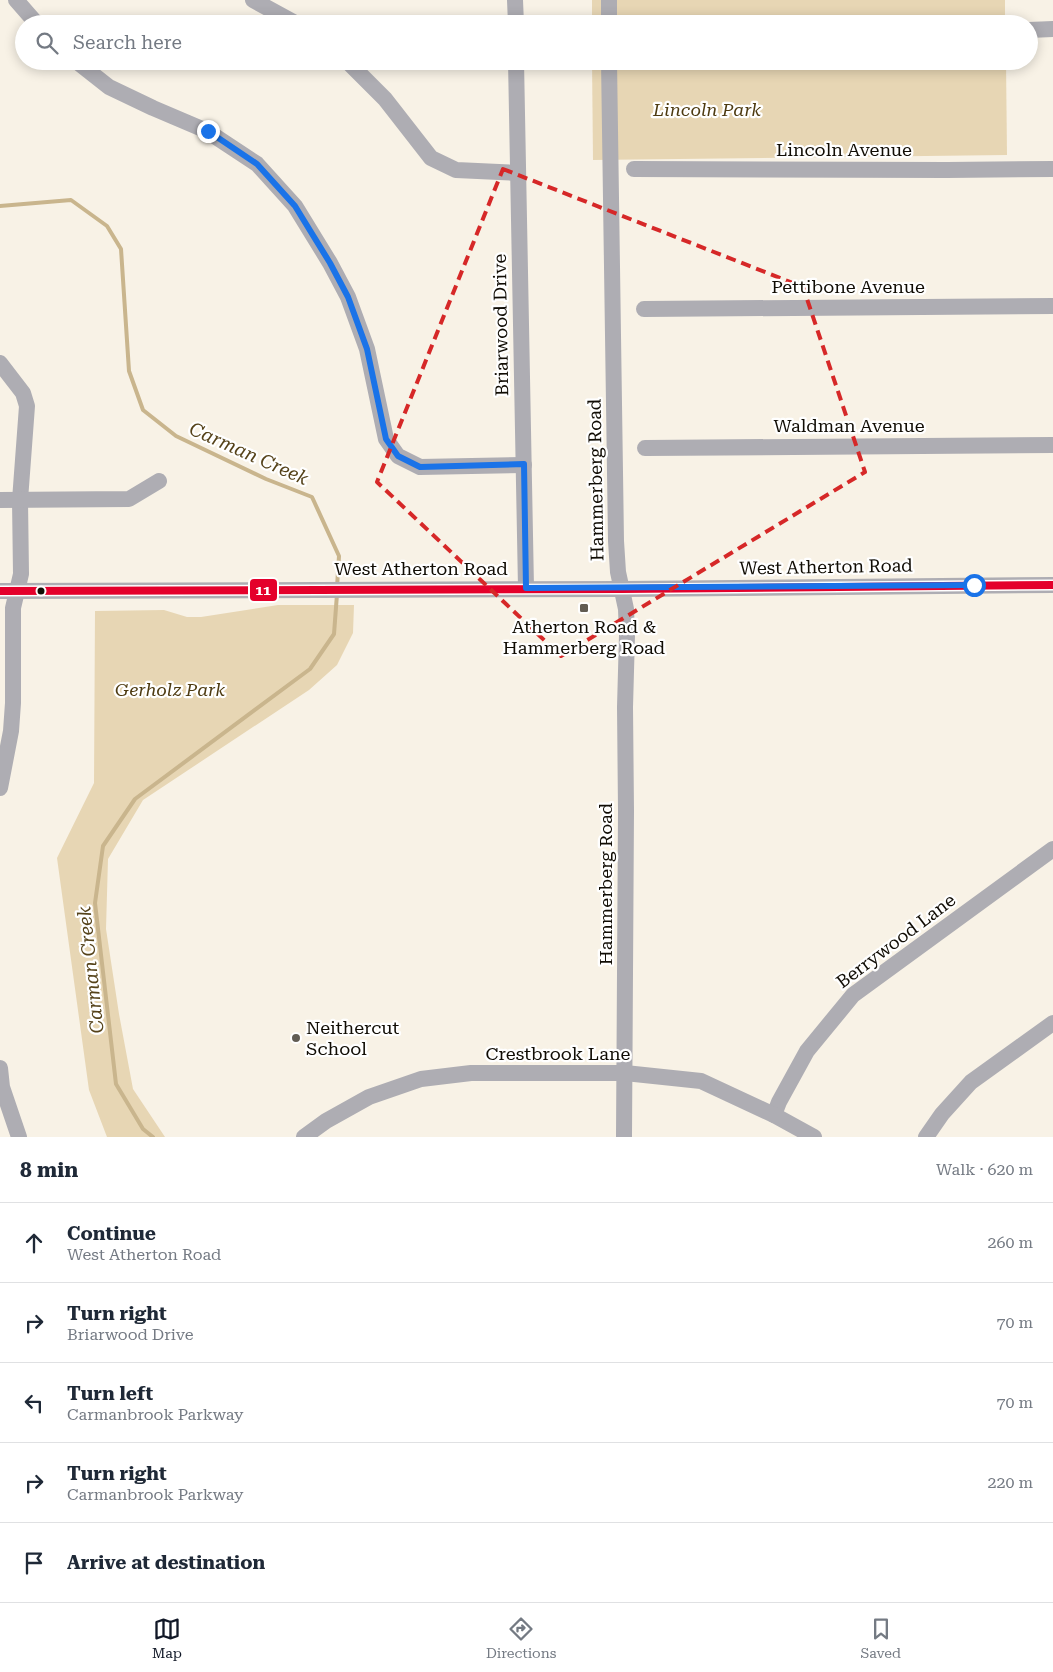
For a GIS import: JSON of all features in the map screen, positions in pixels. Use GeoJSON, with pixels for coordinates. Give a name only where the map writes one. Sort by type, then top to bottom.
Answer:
{"type":"FeatureCollection","features":[{"type":"Feature","properties":{"kind":"street"},"geometry":{"type":"LineString","coordinates":[[16,0],[29,15]]}},
{"type":"Feature","properties":{"kind":"street"},"geometry":{"type":"LineString","coordinates":[[253,0],[282,6]]}},
{"type":"Feature","properties":{"kind":"street"},"geometry":{"type":"LineString","coordinates":[[515,0],[516,15]]}},
{"type":"Feature","properties":{"kind":"street"},"geometry":{"type":"LineString","coordinates":[[609,0],[609,15]]}},
{"type":"Feature","properties":{"kind":"street"},"geometry":{"type":"LineString","coordinates":[[1038,30],[1053,29]]}},
{"type":"Feature","properties":{"kind":"street"},"geometry":{"type":"LineString","coordinates":[[87,70],[109,87],[208,131],[257,164],[295,206],[330,263],[348,297],[367,349],[386,439],[398,456],[420,467],[524,464]]}},
{"type":"Feature","properties":{"kind":"street"},"geometry":{"type":"LineString","coordinates":[[357,70],[385,99],[431,158],[456,170],[518,173]]}},
{"type":"Feature","properties":{"kind":"street","name":"Briarwood Drive"},"geometry":{"type":"LineString","coordinates":[[516,70],[526,588]]}},
{"type":"Feature","properties":{"kind":"street","name":"Hammerberg Road"},"geometry":{"type":"LineString","coordinates":[[609,70],[616,541],[618,572],[626,609],[627,635],[625,707],[624,1137]]}},
{"type":"Feature","properties":{"kind":"street","name":"Lincoln Avenue"},"geometry":{"type":"LineString","coordinates":[[634,169],[1053,169]]}},
{"type":"Feature","properties":{"kind":"street","name":"Pettibone Avenue"},"geometry":{"type":"LineString","coordinates":[[644,309],[1053,306]]}},
{"type":"Feature","properties":{"kind":"street"},"geometry":{"type":"LineString","coordinates":[[0,363],[23,393],[26,406],[20,500],[21,574],[13,608],[7,703],[11,731],[0,788]]}},
{"type":"Feature","properties":{"kind":"street","name":"Waldman Avenue"},"geometry":{"type":"LineString","coordinates":[[645,448],[1053,444]]}},
{"type":"Feature","properties":{"kind":"street"},"geometry":{"type":"LineString","coordinates":[[0,500],[129,499],[159,482]]}},
{"type":"Feature","properties":{"kind":"street","name":"West Atherton Road"},"geometry":{"type":"LineString","coordinates":[[0,591],[1053,585]]}},
{"type":"Feature","properties":{"kind":"street","name":"Berrywood Lane"},"geometry":{"type":"LineString","coordinates":[[774,1115],[779,1102],[807,1051],[853,995],[1053,850]]}},
{"type":"Feature","properties":{"kind":"street"},"geometry":{"type":"LineString","coordinates":[[926,1137],[942,1114],[970,1082],[1053,1023]]}},
{"type":"Feature","properties":{"kind":"street"},"geometry":{"type":"LineString","coordinates":[[0,1068],[2,1087],[19,1137]]}},
{"type":"Feature","properties":{"kind":"street","name":"Crestbrook Lane"},"geometry":{"type":"LineString","coordinates":[[304,1137],[326,1120],[369,1097],[421,1079],[471,1073],[625,1073],[701,1081],[774,1115],[814,1137]]}},
{"type":"Feature","properties":{"kind":"highlighted area"},"geometry":{"type":"Polygon","coordinates":[[[503,169],[803,287],[865,472],[561,656],[377,482],[503,169]]]}},
{"type":"Feature","properties":{"kind":"green space"},"geometry":{"type":"Polygon","coordinates":[[[592,0],[1005,0],[1005,15],[592,15],[592,0]]]}},
{"type":"Feature","properties":{"kind":"green space","name":"Lincoln Park"},"geometry":{"type":"Polygon","coordinates":[[[592,70],[1006,70],[1007,155],[593,160],[592,70]]]}},
{"type":"Feature","properties":{"kind":"green space","name":"Gerholz Park"},"geometry":{"type":"Polygon","coordinates":[[[278,605],[354,605],[353,633],[337,665],[309,690],[143,800],[108,859],[106,929],[133,1089],[165,1137],[107,1137],[89,1090],[57,858],[94,783],[95,611],[164,610],[187,617],[201,617],[278,605]]]}},
{"type":"Feature","properties":{"kind":"waterway","name":"Carman Creek"},"geometry":{"type":"LineString","coordinates":[[0,206],[71,200],[107,226],[121,249],[129,371],[143,410],[176,436],[266,479],[312,497],[339,556],[337,587]]}},
{"type":"Feature","properties":{"kind":"waterway","name":"Carman Creek"},"geometry":{"type":"LineString","coordinates":[[153,1137],[143,1129],[116,1084],[95,903],[103,846],[135,799],[310,669],[334,634],[337,594]]}},
{"type":"Feature","properties":{"kind":"transit line","name":"11"},"geometry":{"type":"LineString","coordinates":[[0,591],[622,589],[1053,585]]}},
{"type":"Feature","properties":{"kind":"place","name":"Atherton Road & Hammerberg Road"},"geometry":{"type":"Point","coordinates":[584,608]}},
{"type":"Feature","properties":{"kind":"place","name":"Neithercut School"},"geometry":{"type":"Point","coordinates":[296,1038]}},
{"type":"Feature","properties":{"kind":"route"},"geometry":{"type":"LineString","coordinates":[[208,131],[257,164],[295,206],[330,263],[348,297],[367,349],[386,439],[398,456],[420,467],[524,464],[526,588],[974,585]]}}]}
